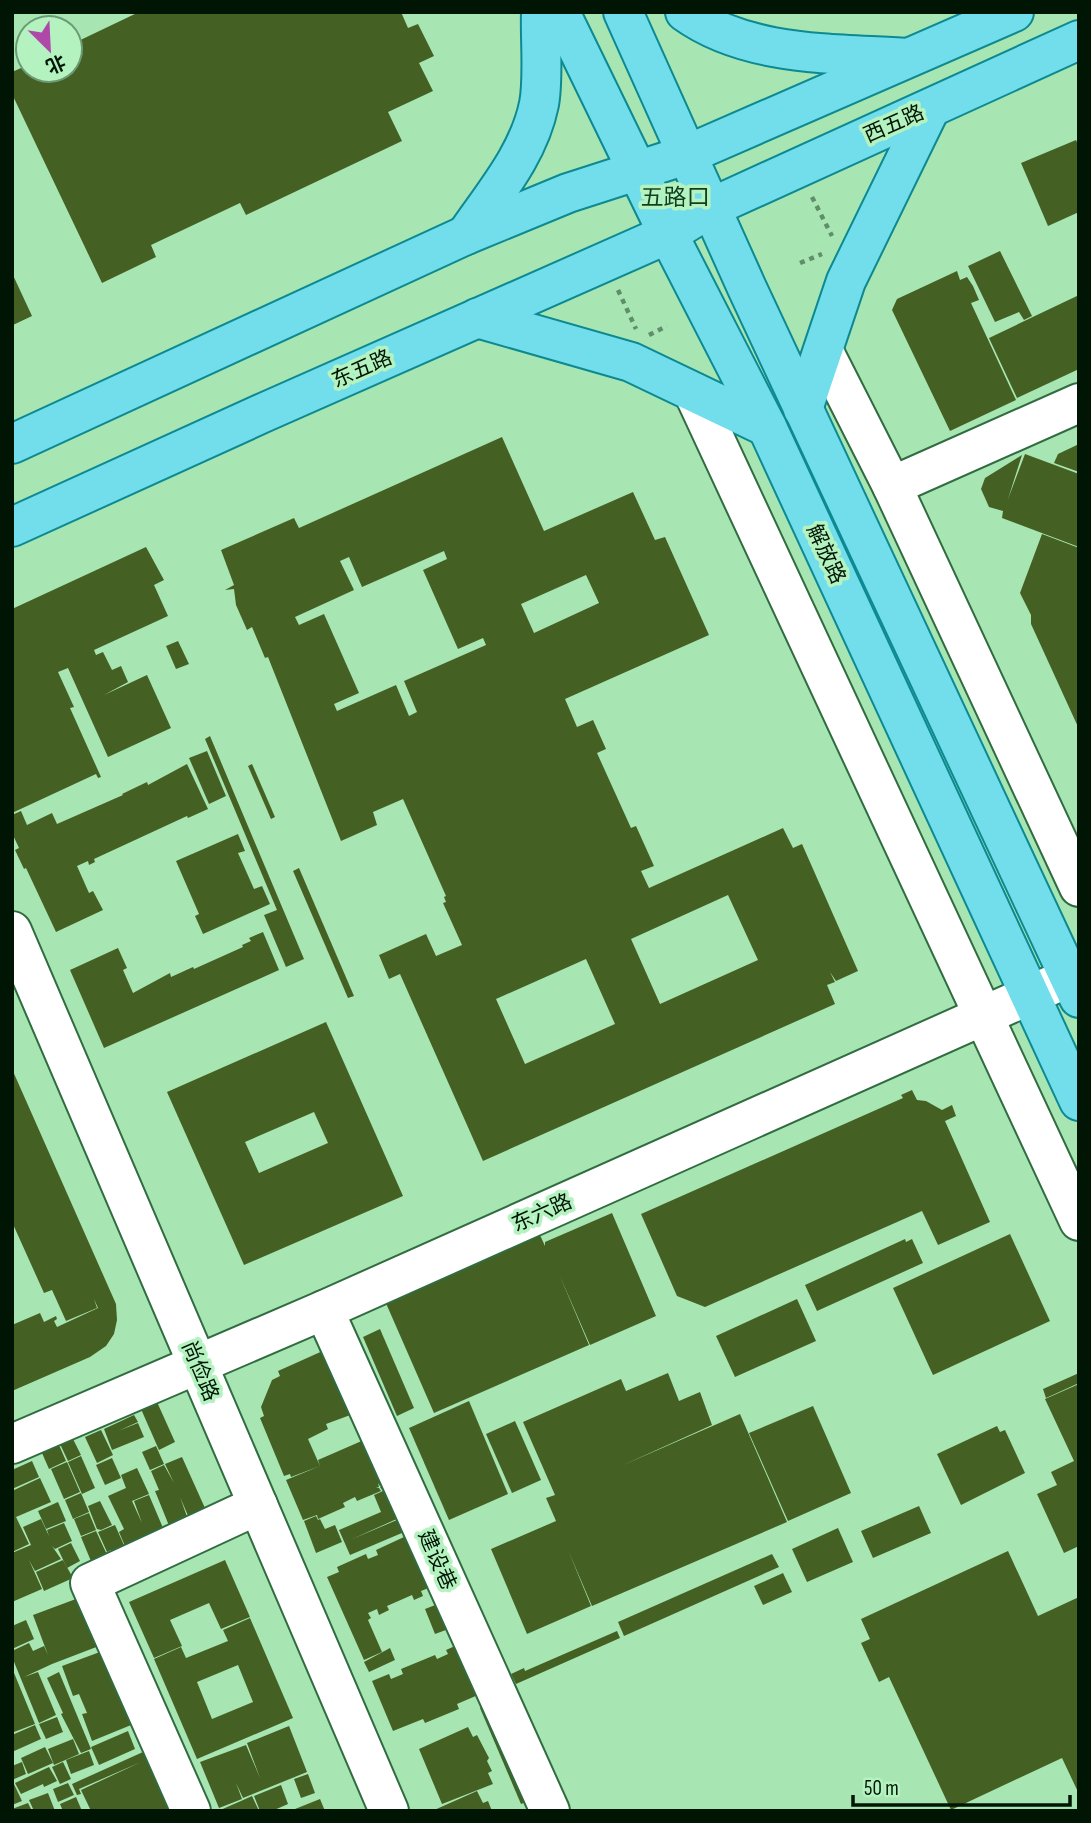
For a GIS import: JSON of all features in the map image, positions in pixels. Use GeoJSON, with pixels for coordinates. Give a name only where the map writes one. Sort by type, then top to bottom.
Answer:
{"type":"FeatureCollection","features":[{"type":"Feature","properties":{"kind":"main road"},"geometry":{"type":"LineString","coordinates":[[466,235],[521,156],[533,124],[540,102],[541,12]]}},
{"type":"Feature","properties":{"kind":"main road","name":"解放路"},"geometry":{"type":"LineString","coordinates":[[560,12],[668,234],[767,427],[1079,1101]]}},
{"type":"Feature","properties":{"kind":"main road","name":"解放路"},"geometry":{"type":"LineString","coordinates":[[623,12],[803,409],[1075,982]]}},
{"type":"Feature","properties":{"kind":"main road"},"geometry":{"type":"LineString","coordinates":[[685,12],[704,26],[771,48],[913,58]]}},
{"type":"Feature","properties":{"kind":"main road"},"geometry":{"type":"LineString","coordinates":[[12,444],[466,235],[568,193],[686,155],[1014,12]]}},
{"type":"Feature","properties":{"kind":"main road","name":"西五路"},"geometry":{"type":"LineString","coordinates":[[710,208],[1079,40]]}},
{"type":"Feature","properties":{"kind":"main road"},"geometry":{"type":"LineString","coordinates":[[803,409],[846,281],[930,109]]}},
{"type":"Feature","properties":{"kind":"main road","name":"东五路"},"geometry":{"type":"LineString","coordinates":[[12,527],[668,234],[710,208]]}},
{"type":"Feature","properties":{"kind":"main road"},"geometry":{"type":"LineString","coordinates":[[477,318],[631,362],[767,427]]}},
{"type":"Feature","properties":{"kind":"street"},"geometry":{"type":"LineString","coordinates":[[824,352],[892,486],[1079,887]]}},
{"type":"Feature","properties":{"kind":"street"},"geometry":{"type":"LineString","coordinates":[[694,392],[1079,1221]]}},
{"type":"Feature","properties":{"kind":"street"},"geometry":{"type":"LineString","coordinates":[[892,486],[1079,402]]}},
{"type":"Feature","properties":{"kind":"street","name":"尚俭路"},"geometry":{"type":"LineString","coordinates":[[12,931],[389,1811]]}},
{"type":"Feature","properties":{"kind":"street","name":"东六路"},"geometry":{"type":"LineString","coordinates":[[12,1444],[324,1310],[1029,995],[1075,982]]}},
{"type":"Feature","properties":{"kind":"street","name":"建设巷"},"geometry":{"type":"LineString","coordinates":[[324,1310],[550,1811]]}},
{"type":"Feature","properties":{"kind":"street"},"geometry":{"type":"LineString","coordinates":[[191,1811],[90,1583],[258,1505]]}},
{"type":"Feature","properties":{"kind":"path"},"geometry":{"type":"LineString","coordinates":[[811,195],[837,248]]}},
{"type":"Feature","properties":{"kind":"path"},"geometry":{"type":"LineString","coordinates":[[800,263],[825,253]]}},
{"type":"Feature","properties":{"kind":"path"},"geometry":{"type":"LineString","coordinates":[[617,288],[641,339],[667,326]]}},
{"type":"Feature","properties":{"kind":"building"},"geometry":{"type":"Polygon","coordinates":[[[139,12],[401,12],[408,28],[418,24],[434,56],[419,63],[433,91],[388,112],[402,141],[246,215],[240,203],[151,245],[156,257],[102,283],[12,94],[14,71],[14,84],[84,84],[84,38],[139,12]]]}},
{"type":"Feature","properties":{"kind":"building"},"geometry":{"type":"Polygon","coordinates":[[[1076,140],[1079,147],[1079,212],[1048,226],[1021,163],[1076,140]]]}},
{"type":"Feature","properties":{"kind":"building"},"geometry":{"type":"Polygon","coordinates":[[[1000,251],[1032,316],[1024,320],[1019,312],[995,322],[968,266],[1000,251]]]}},
{"type":"Feature","properties":{"kind":"building"},"geometry":{"type":"Polygon","coordinates":[[[957,271],[960,280],[967,277],[973,286],[979,300],[971,303],[1016,400],[950,431],[892,310],[897,299],[957,271]]]}},
{"type":"Feature","properties":{"kind":"building"},"geometry":{"type":"Polygon","coordinates":[[[12,273],[32,316],[13,325],[12,324],[12,273]]]}},
{"type":"Feature","properties":{"kind":"building"},"geometry":{"type":"Polygon","coordinates":[[[1079,295],[1079,369],[1017,398],[989,338],[1079,295]]]}},
{"type":"Feature","properties":{"kind":"building"},"geometry":{"type":"Polygon","coordinates":[[[502,437],[544,531],[633,492],[655,540],[665,537],[709,635],[565,699],[577,727],[593,720],[606,749],[597,753],[631,828],[636,826],[654,866],[641,871],[649,888],[783,828],[793,848],[802,844],[858,971],[836,981],[830,972],[835,982],[827,985],[835,1004],[483,1161],[400,974],[389,979],[379,955],[426,934],[436,956],[462,945],[443,903],[446,902],[446,896],[403,799],[373,812],[377,825],[341,841],[268,657],[265,658],[252,627],[247,630],[236,605],[234,589],[225,590],[234,585],[221,550],[294,518],[299,528],[502,437]],[[444,551],[362,587],[349,557],[340,561],[354,590],[295,617],[299,625],[324,614],[359,693],[334,704],[337,711],[396,685],[409,716],[417,712],[404,681],[486,645],[483,638],[458,649],[423,570],[447,559],[444,551]],[[586,575],[521,604],[534,633],[599,603],[586,575]],[[728,895],[631,939],[660,1004],[758,960],[728,895]],[[586,959],[496,999],[525,1064],[615,1024],[586,959]]]}},
{"type":"Feature","properties":{"kind":"building"},"geometry":{"type":"Polygon","coordinates":[[[1079,444],[1079,472],[1054,463],[1058,454],[1079,444]]]}},
{"type":"Feature","properties":{"kind":"building"},"geometry":{"type":"Polygon","coordinates":[[[1025,454],[1079,474],[1079,547],[1002,518],[1003,511],[989,507],[981,489],[985,478],[1022,455],[1008,499],[1025,454]]]}},
{"type":"Feature","properties":{"kind":"building"},"geometry":{"type":"Polygon","coordinates":[[[1042,534],[1079,548],[1079,729],[1031,624],[1031,615],[1020,593],[1042,534]]]}},
{"type":"Feature","properties":{"kind":"building"},"geometry":{"type":"Polygon","coordinates":[[[146,547],[164,580],[154,585],[168,616],[94,650],[96,655],[103,652],[112,670],[121,666],[128,682],[104,695],[147,675],[171,728],[108,757],[68,668],[58,672],[74,707],[70,708],[101,777],[98,778],[96,774],[12,813],[12,609],[146,547]]]}},
{"type":"Feature","properties":{"kind":"building"},"geometry":{"type":"Polygon","coordinates":[[[178,641],[189,664],[176,669],[166,646],[178,641]]]}},
{"type":"Feature","properties":{"kind":"building"},"geometry":{"type":"Polygon","coordinates":[[[210,736],[304,959],[286,967],[264,915],[277,910],[205,739],[210,736]]]}},
{"type":"Feature","properties":{"kind":"building"},"geometry":{"type":"Polygon","coordinates":[[[207,751],[226,796],[209,804],[189,758],[207,751]]]}},
{"type":"Feature","properties":{"kind":"building"},"geometry":{"type":"Polygon","coordinates":[[[187,764],[208,809],[94,859],[95,862],[89,865],[88,861],[77,866],[89,893],[93,891],[103,910],[56,932],[15,850],[19,848],[12,833],[12,815],[21,811],[27,825],[52,813],[57,824],[147,782],[148,785],[187,764]]]}},
{"type":"Feature","properties":{"kind":"building"},"geometry":{"type":"Polygon","coordinates":[[[252,764],[275,817],[271,819],[248,766],[252,764]]]}},
{"type":"Feature","properties":{"kind":"building"},"geometry":{"type":"Polygon","coordinates":[[[238,834],[245,851],[238,853],[254,889],[262,886],[270,904],[203,934],[195,916],[199,914],[176,861],[238,834]]]}},
{"type":"Feature","properties":{"kind":"building"},"geometry":{"type":"Polygon","coordinates":[[[299,868],[354,996],[348,998],[293,871],[299,868]]]}},
{"type":"Feature","properties":{"kind":"building"},"geometry":{"type":"Polygon","coordinates":[[[263,932],[279,970],[104,1048],[70,970],[118,948],[127,968],[123,970],[133,993],[170,973],[171,977],[193,967],[194,969],[243,947],[242,945],[251,941],[249,938],[263,932]]]}},
{"type":"Feature","properties":{"kind":"building"},"geometry":{"type":"Polygon","coordinates":[[[326,1022],[403,1196],[244,1265],[167,1092],[326,1022]],[[314,1112],[245,1142],[259,1173],[328,1143],[314,1112]]]}},
{"type":"Feature","properties":{"kind":"building"},"geometry":{"type":"Polygon","coordinates":[[[12,1069],[116,1304],[117,1320],[114,1334],[106,1346],[90,1357],[12,1391],[12,1325],[40,1313],[44,1322],[56,1316],[54,1321],[57,1327],[98,1308],[94,1299],[97,1308],[66,1321],[52,1290],[44,1293],[12,1222],[12,1069]]]}},
{"type":"Feature","properties":{"kind":"building"},"geometry":{"type":"Polygon","coordinates":[[[912,1090],[917,1100],[926,1101],[942,1110],[952,1105],[956,1116],[945,1121],[990,1222],[938,1245],[922,1211],[705,1307],[677,1296],[641,1214],[903,1098],[901,1095],[912,1090]]]}},
{"type":"Feature","properties":{"kind":"building"},"geometry":{"type":"Polygon","coordinates":[[[612,1213],[656,1316],[590,1345],[559,1274],[589,1345],[434,1413],[385,1301],[539,1233],[545,1246],[545,1242],[612,1213]]]}},
{"type":"Feature","properties":{"kind":"building"},"geometry":{"type":"Polygon","coordinates":[[[1010,1234],[1050,1321],[933,1375],[893,1288],[1010,1234]]]}},
{"type":"Feature","properties":{"kind":"building"},"geometry":{"type":"Polygon","coordinates":[[[905,1239],[906,1242],[912,1239],[923,1263],[817,1311],[805,1285],[905,1239]]]}},
{"type":"Feature","properties":{"kind":"building"},"geometry":{"type":"Polygon","coordinates":[[[797,1299],[816,1341],[735,1377],[716,1336],[797,1299]]]}},
{"type":"Feature","properties":{"kind":"building"},"geometry":{"type":"Polygon","coordinates":[[[380,1329],[414,1408],[397,1416],[363,1337],[380,1329]]]}},
{"type":"Feature","properties":{"kind":"building"},"geometry":{"type":"Polygon","coordinates":[[[336,1345],[353,1414],[326,1424],[328,1429],[308,1439],[320,1466],[291,1477],[290,1474],[284,1476],[260,1418],[264,1416],[261,1407],[272,1380],[280,1376],[278,1371],[336,1345]]]}},
{"type":"Feature","properties":{"kind":"building"},"geometry":{"type":"Polygon","coordinates":[[[668,1373],[679,1401],[700,1392],[712,1425],[621,1466],[740,1414],[787,1522],[592,1606],[568,1550],[591,1606],[527,1634],[491,1549],[556,1521],[546,1498],[555,1495],[523,1422],[621,1379],[626,1391],[668,1373]]]}},
{"type":"Feature","properties":{"kind":"building"},"geometry":{"type":"Polygon","coordinates":[[[1079,1373],[1079,1383],[1046,1398],[1043,1389],[1079,1373]]]}},
{"type":"Feature","properties":{"kind":"building"},"geometry":{"type":"Polygon","coordinates":[[[1079,1384],[1079,1546],[1064,1553],[1037,1494],[1057,1485],[1051,1472],[1074,1461],[1045,1399],[1079,1384]]]}},
{"type":"Feature","properties":{"kind":"building"},"geometry":{"type":"Polygon","coordinates":[[[469,1401],[508,1494],[449,1520],[409,1428],[469,1401]]]}},
{"type":"Feature","properties":{"kind":"building"},"geometry":{"type":"Polygon","coordinates":[[[157,1402],[175,1442],[159,1450],[141,1409],[157,1402]]]}},
{"type":"Feature","properties":{"kind":"building"},"geometry":{"type":"Polygon","coordinates":[[[813,1406],[851,1493],[788,1521],[749,1433],[813,1406]]]}},
{"type":"Feature","properties":{"kind":"building"},"geometry":{"type":"Polygon","coordinates":[[[134,1415],[138,1422],[118,1431],[138,1423],[144,1437],[112,1450],[104,1429],[134,1415]]]}},
{"type":"Feature","properties":{"kind":"building"},"geometry":{"type":"Polygon","coordinates":[[[515,1421],[541,1480],[512,1493],[486,1434],[515,1421]]]}},
{"type":"Feature","properties":{"kind":"building"},"geometry":{"type":"Polygon","coordinates":[[[997,1426],[1000,1432],[1005,1430],[1025,1473],[961,1505],[937,1454],[997,1426]]]}},
{"type":"Feature","properties":{"kind":"building"},"geometry":{"type":"Polygon","coordinates":[[[101,1430],[113,1455],[97,1463],[85,1437],[101,1430]]]}},
{"type":"Feature","properties":{"kind":"building"},"geometry":{"type":"Polygon","coordinates":[[[373,1436],[392,1481],[380,1486],[378,1483],[379,1487],[376,1488],[381,1491],[357,1501],[355,1497],[343,1503],[345,1507],[318,1519],[317,1515],[303,1520],[286,1480],[320,1466],[318,1460],[373,1436]]]}},
{"type":"Feature","properties":{"kind":"building"},"geometry":{"type":"Polygon","coordinates":[[[73,1439],[81,1455],[68,1461],[60,1444],[73,1439]]]}},
{"type":"Feature","properties":{"kind":"building"},"geometry":{"type":"Polygon","coordinates":[[[59,1445],[66,1461],[49,1469],[42,1453],[59,1445]]]}},
{"type":"Feature","properties":{"kind":"building"},"geometry":{"type":"Polygon","coordinates":[[[156,1446],[164,1464],[150,1470],[142,1452],[156,1446]]]}},
{"type":"Feature","properties":{"kind":"building"},"geometry":{"type":"Polygon","coordinates":[[[81,1456],[95,1488],[82,1494],[68,1462],[81,1456]]]}},
{"type":"Feature","properties":{"kind":"building"},"geometry":{"type":"Polygon","coordinates":[[[182,1457],[209,1517],[192,1525],[180,1497],[190,1525],[172,1533],[155,1491],[159,1490],[151,1471],[164,1465],[174,1483],[165,1464],[182,1457]]]}},
{"type":"Feature","properties":{"kind":"building"},"geometry":{"type":"Polygon","coordinates":[[[112,1458],[121,1478],[105,1485],[96,1465],[112,1458]]]}},
{"type":"Feature","properties":{"kind":"building"},"geometry":{"type":"Polygon","coordinates":[[[32,1461],[39,1477],[12,1489],[12,1470],[32,1461]]]}},
{"type":"Feature","properties":{"kind":"building"},"geometry":{"type":"Polygon","coordinates":[[[67,1462],[80,1492],[64,1499],[51,1469],[67,1462]]]}},
{"type":"Feature","properties":{"kind":"building"},"geometry":{"type":"Polygon","coordinates":[[[137,1468],[149,1494],[132,1501],[142,1523],[134,1501],[149,1495],[166,1535],[125,1546],[119,1532],[124,1529],[108,1496],[126,1488],[121,1475],[137,1468]]]}},
{"type":"Feature","properties":{"kind":"building"},"geometry":{"type":"Polygon","coordinates":[[[40,1478],[51,1502],[16,1517],[29,1544],[12,1552],[12,1491],[40,1478]]]}},
{"type":"Feature","properties":{"kind":"building"},"geometry":{"type":"Polygon","coordinates":[[[396,1481],[410,1513],[350,1540],[411,1514],[416,1527],[350,1555],[339,1530],[381,1512],[374,1495],[383,1491],[380,1487],[396,1481]]]}},
{"type":"Feature","properties":{"kind":"building"},"geometry":{"type":"Polygon","coordinates":[[[81,1493],[89,1512],[73,1519],[65,1500],[81,1493]]]}},
{"type":"Feature","properties":{"kind":"building"},"geometry":{"type":"Polygon","coordinates":[[[100,1501],[112,1525],[101,1530],[97,1529],[88,1506],[100,1501]]]}},
{"type":"Feature","properties":{"kind":"building"},"geometry":{"type":"Polygon","coordinates":[[[58,1502],[66,1521],[46,1529],[38,1511],[58,1502]]]}},
{"type":"Feature","properties":{"kind":"building"},"geometry":{"type":"Polygon","coordinates":[[[919,1506],[931,1533],[873,1558],[861,1531],[919,1506]]]}},
{"type":"Feature","properties":{"kind":"building"},"geometry":{"type":"Polygon","coordinates":[[[89,1513],[96,1530],[81,1536],[74,1519],[89,1513]]]}},
{"type":"Feature","properties":{"kind":"building"},"geometry":{"type":"Polygon","coordinates":[[[316,1516],[325,1529],[335,1525],[342,1542],[316,1553],[304,1521],[316,1516]]]}},
{"type":"Feature","properties":{"kind":"building"},"geometry":{"type":"Polygon","coordinates":[[[41,1519],[49,1536],[47,1530],[64,1523],[72,1541],[55,1549],[52,1546],[61,1559],[35,1571],[29,1560],[42,1589],[12,1602],[12,1553],[31,1545],[23,1527],[41,1519]]]}},
{"type":"Feature","properties":{"kind":"building"},"geometry":{"type":"Polygon","coordinates":[[[115,1525],[127,1552],[114,1558],[111,1550],[107,1552],[98,1532],[115,1525]]]}},
{"type":"Feature","properties":{"kind":"building"},"geometry":{"type":"Polygon","coordinates":[[[838,1528],[853,1562],[807,1582],[792,1549],[838,1528]]]}},
{"type":"Feature","properties":{"kind":"building"},"geometry":{"type":"Polygon","coordinates":[[[96,1531],[109,1559],[93,1566],[81,1537],[96,1531]]]}},
{"type":"Feature","properties":{"kind":"building"},"geometry":{"type":"Polygon","coordinates":[[[419,1536],[431,1587],[421,1591],[423,1596],[414,1600],[412,1595],[387,1606],[389,1610],[379,1615],[377,1609],[368,1613],[371,1618],[368,1620],[382,1652],[364,1660],[327,1577],[339,1572],[337,1567],[366,1554],[368,1559],[378,1555],[376,1550],[404,1537],[406,1542],[419,1536]]]}},
{"type":"Feature","properties":{"kind":"building"},"geometry":{"type":"Polygon","coordinates":[[[71,1543],[80,1561],[67,1568],[58,1549],[71,1543]]]}},
{"type":"Feature","properties":{"kind":"building"},"geometry":{"type":"Polygon","coordinates":[[[1008,1551],[1038,1616],[1079,1597],[1079,1794],[1062,1758],[951,1810],[889,1677],[879,1682],[861,1643],[870,1639],[861,1619],[1008,1551]]]}},
{"type":"Feature","properties":{"kind":"building"},"geometry":{"type":"Polygon","coordinates":[[[772,1554],[779,1567],[624,1636],[618,1622],[772,1554]]]}},
{"type":"Feature","properties":{"kind":"building"},"geometry":{"type":"Polygon","coordinates":[[[63,1560],[73,1578],[44,1591],[36,1572],[63,1560]]]}},
{"type":"Feature","properties":{"kind":"building"},"geometry":{"type":"Polygon","coordinates":[[[225,1560],[250,1617],[221,1629],[209,1603],[170,1620],[182,1646],[154,1658],[129,1602],[225,1560]]]}},
{"type":"Feature","properties":{"kind":"building"},"geometry":{"type":"Polygon","coordinates":[[[783,1573],[792,1592],[763,1605],[754,1586],[783,1573]]]}},
{"type":"Feature","properties":{"kind":"building"},"geometry":{"type":"Polygon","coordinates":[[[100,1590],[112,1641],[24,1677],[38,1672],[56,1715],[39,1723],[12,1657],[12,1651],[29,1643],[33,1651],[44,1646],[48,1655],[33,1615],[100,1590]]]}},
{"type":"Feature","properties":{"kind":"building"},"geometry":{"type":"Polygon","coordinates":[[[448,1600],[454,1627],[435,1634],[425,1609],[448,1600]]]}},
{"type":"Feature","properties":{"kind":"building"},"geometry":{"type":"Polygon","coordinates":[[[250,1618],[293,1718],[197,1759],[154,1659],[181,1647],[186,1658],[228,1641],[223,1630],[250,1618]],[[238,1665],[197,1682],[212,1719],[253,1702],[238,1665]]]}},
{"type":"Feature","properties":{"kind":"building"},"geometry":{"type":"Polygon","coordinates":[[[26,1620],[34,1639],[12,1649],[12,1626],[26,1620]]]}},
{"type":"Feature","properties":{"kind":"building"},"geometry":{"type":"Polygon","coordinates":[[[617,1631],[620,1638],[516,1684],[511,1674],[524,1668],[525,1671],[617,1631]]]}},
{"type":"Feature","properties":{"kind":"building"},"geometry":{"type":"Polygon","coordinates":[[[464,1642],[485,1692],[457,1704],[459,1709],[425,1723],[423,1719],[393,1731],[372,1681],[389,1674],[391,1679],[403,1674],[401,1669],[435,1655],[437,1659],[448,1654],[446,1650],[464,1642]]]}},
{"type":"Feature","properties":{"kind":"building"},"geometry":{"type":"Polygon","coordinates":[[[390,1648],[395,1660],[369,1672],[364,1662],[390,1648]]]}},
{"type":"Feature","properties":{"kind":"building"},"geometry":{"type":"Polygon","coordinates":[[[108,1649],[136,1723],[92,1741],[82,1714],[87,1713],[79,1694],[73,1696],[62,1666],[108,1649]]]}},
{"type":"Feature","properties":{"kind":"building"},"geometry":{"type":"Polygon","coordinates":[[[12,1668],[35,1724],[14,1732],[12,1727],[12,1668]]]}},
{"type":"Feature","properties":{"kind":"building"},"geometry":{"type":"Polygon","coordinates":[[[59,1672],[91,1749],[81,1753],[61,1714],[63,1713],[47,1678],[59,1672]]]}},
{"type":"Feature","properties":{"kind":"building"},"geometry":{"type":"Polygon","coordinates":[[[494,1702],[536,1798],[521,1804],[480,1708],[494,1702]]]}},
{"type":"Feature","properties":{"kind":"building"},"geometry":{"type":"Polygon","coordinates":[[[57,1717],[63,1732],[46,1739],[39,1724],[57,1717]]]}},
{"type":"Feature","properties":{"kind":"building"},"geometry":{"type":"Polygon","coordinates":[[[35,1725],[41,1739],[12,1752],[12,1735],[35,1725]]]}},
{"type":"Feature","properties":{"kind":"building"},"geometry":{"type":"Polygon","coordinates":[[[289,1726],[307,1772],[243,1798],[236,1783],[242,1799],[219,1808],[200,1762],[246,1745],[260,1778],[247,1743],[289,1726]]]}},
{"type":"Feature","properties":{"kind":"building"},"geometry":{"type":"Polygon","coordinates":[[[468,1727],[473,1737],[477,1735],[489,1758],[487,1761],[492,1771],[488,1773],[493,1784],[442,1804],[419,1749],[468,1727]]]}},
{"type":"Feature","properties":{"kind":"building"},"geometry":{"type":"Polygon","coordinates":[[[128,1731],[135,1749],[99,1765],[91,1747],[128,1731]]]}},
{"type":"Feature","properties":{"kind":"building"},"geometry":{"type":"Polygon","coordinates":[[[73,1739],[79,1754],[54,1765],[48,1749],[73,1739]]]}},
{"type":"Feature","properties":{"kind":"building"},"geometry":{"type":"Polygon","coordinates":[[[45,1747],[53,1763],[28,1774],[21,1758],[45,1747]]]}},
{"type":"Feature","properties":{"kind":"building"},"geometry":{"type":"Polygon","coordinates":[[[89,1751],[94,1765],[71,1774],[66,1760],[89,1751]]]}},
{"type":"Feature","properties":{"kind":"building"},"geometry":{"type":"Polygon","coordinates":[[[143,1752],[169,1810],[91,1811],[81,1790],[141,1762],[79,1789],[81,1794],[77,1795],[72,1784],[143,1752]]]}},
{"type":"Feature","properties":{"kind":"building"},"geometry":{"type":"Polygon","coordinates":[[[22,1762],[26,1774],[12,1780],[12,1766],[22,1762]]]}},
{"type":"Feature","properties":{"kind":"building"},"geometry":{"type":"Polygon","coordinates":[[[63,1762],[71,1779],[60,1784],[52,1767],[63,1762]]]}},
{"type":"Feature","properties":{"kind":"building"},"geometry":{"type":"Polygon","coordinates":[[[49,1767],[57,1781],[21,1794],[15,1783],[49,1767]]]}},
{"type":"Feature","properties":{"kind":"building"},"geometry":{"type":"Polygon","coordinates":[[[308,1774],[315,1793],[301,1798],[294,1779],[308,1774]]]}},
{"type":"Feature","properties":{"kind":"building"},"geometry":{"type":"Polygon","coordinates":[[[12,1780],[22,1801],[12,1805],[12,1780]]]}},
{"type":"Feature","properties":{"kind":"building"},"geometry":{"type":"Polygon","coordinates":[[[68,1783],[74,1795],[58,1802],[53,1789],[68,1783]]]}},
{"type":"Feature","properties":{"kind":"building"},"geometry":{"type":"Polygon","coordinates":[[[281,1785],[288,1804],[272,1811],[260,1811],[254,1796],[281,1785]]]}},
{"type":"Feature","properties":{"kind":"building"},"geometry":{"type":"Polygon","coordinates":[[[477,1791],[483,1803],[488,1801],[492,1811],[432,1811],[477,1791]]]}},
{"type":"Feature","properties":{"kind":"building"},"geometry":{"type":"Polygon","coordinates":[[[48,1793],[55,1811],[34,1811],[29,1800],[48,1793]]]}},
{"type":"Feature","properties":{"kind":"building"},"geometry":{"type":"Polygon","coordinates":[[[252,1796],[259,1811],[218,1811],[241,1801],[252,1796]]]}},
{"type":"Feature","properties":{"kind":"building"},"geometry":{"type":"Polygon","coordinates":[[[76,1797],[82,1811],[63,1811],[60,1804],[76,1797]]]}},
{"type":"Feature","properties":{"kind":"building"},"geometry":{"type":"Polygon","coordinates":[[[320,1799],[325,1811],[290,1811],[320,1799]]]}},
{"type":"Feature","properties":{"kind":"building"},"geometry":{"type":"Polygon","coordinates":[[[28,1803],[32,1811],[12,1811],[12,1809],[28,1803]]]}},
{"type":"Feature","properties":{"kind":"district","name":"五路口"},"geometry":{"type":"Point","coordinates":[675,198]}}]}
